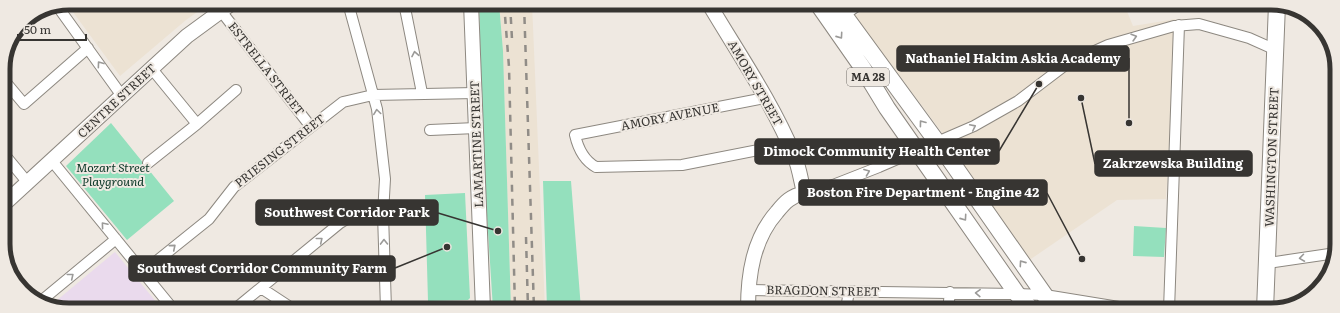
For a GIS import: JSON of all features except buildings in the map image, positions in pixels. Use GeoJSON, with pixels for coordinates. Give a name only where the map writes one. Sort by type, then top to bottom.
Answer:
{"type":"FeatureCollection","features":[{"type":"Feature","properties":{"kind":"main road","name":"MA 28"},"geometry":{"type":"LineString","coordinates":[[822,10],[862,67],[887,108],[1017,294],[1025,303]]}},
{"type":"Feature","properties":{"kind":"main road","name":"MA 28"},"geometry":{"type":"LineString","coordinates":[[841,10],[938,143],[1050,303]]}},
{"type":"Feature","properties":{"kind":"main road","name":"WASHINGTON STREET"},"geometry":{"type":"LineString","coordinates":[[1265,303],[1277,10]]}},
{"type":"Feature","properties":{"kind":"street"},"geometry":{"type":"LineString","coordinates":[[350,10],[377,108],[385,179],[383,214],[386,303]]}},
{"type":"Feature","properties":{"kind":"street"},"geometry":{"type":"LineString","coordinates":[[405,10],[422,93]]}},
{"type":"Feature","properties":{"kind":"street","name":"LAMARTINE STREET"},"geometry":{"type":"LineString","coordinates":[[471,10],[483,303]]}},
{"type":"Feature","properties":{"kind":"street","name":"AMORY STREET"},"geometry":{"type":"LineString","coordinates":[[712,10],[765,98],[789,144],[795,156],[804,193]]}},
{"type":"Feature","properties":{"kind":"street"},"geometry":{"type":"LineString","coordinates":[[61,11],[122,96]]}},
{"type":"Feature","properties":{"kind":"street","name":"CENTRE STREET"},"geometry":{"type":"LineString","coordinates":[[10,199],[199,26],[221,11]]}},
{"type":"Feature","properties":{"kind":"street","name":"ESTRELLA STREET"},"geometry":{"type":"LineString","coordinates":[[221,11],[311,127]]}},
{"type":"Feature","properties":{"kind":"street"},"geometry":{"type":"LineString","coordinates":[[748,303],[748,290],[754,256],[761,234],[771,218],[788,200],[804,193],[856,177],[938,143],[996,114],[1080,56],[1108,45],[1179,25],[1199,24],[1249,38],[1276,50]]}},
{"type":"Feature","properties":{"kind":"street"},"geometry":{"type":"LineString","coordinates":[[1169,303],[1179,25]]}},
{"type":"Feature","properties":{"kind":"street"},"geometry":{"type":"LineString","coordinates":[[10,87],[24,104],[88,48]]}},
{"type":"Feature","properties":{"kind":"street"},"geometry":{"type":"LineString","coordinates":[[152,69],[197,124]]}},
{"type":"Feature","properties":{"kind":"street"},"geometry":{"type":"LineString","coordinates":[[148,163],[197,124],[236,90]]}},
{"type":"Feature","properties":{"kind":"street","name":"PRIESING STREET"},"geometry":{"type":"LineString","coordinates":[[144,272],[209,219],[234,187],[343,102],[373,95],[475,93]]}},
{"type":"Feature","properties":{"kind":"street","name":"AMORY AVENUE"},"geometry":{"type":"LineString","coordinates":[[765,98],[575,135],[588,162],[596,166],[682,164],[789,144]]}},
{"type":"Feature","properties":{"kind":"street"},"geometry":{"type":"LineString","coordinates":[[430,130],[476,128]]}},
{"type":"Feature","properties":{"kind":"street"},"geometry":{"type":"LineString","coordinates":[[10,161],[28,183]]}},
{"type":"Feature","properties":{"kind":"street"},"geometry":{"type":"LineString","coordinates":[[52,161],[169,303]]}},
{"type":"Feature","properties":{"kind":"street"},"geometry":{"type":"LineString","coordinates":[[242,303],[350,217],[360,214],[383,214]]}},
{"type":"Feature","properties":{"kind":"street"},"geometry":{"type":"LineString","coordinates":[[45,298],[116,239]]}},
{"type":"Feature","properties":{"kind":"street"},"geometry":{"type":"LineString","coordinates":[[1268,263],[1329,254]]}},
{"type":"Feature","properties":{"kind":"street"},"geometry":{"type":"LineString","coordinates":[[261,288],[284,303]]}},
{"type":"Feature","properties":{"kind":"street","name":"BRAGDON STREET"},"geometry":{"type":"LineString","coordinates":[[748,290],[950,292],[1045,295],[1094,303]]}},
{"type":"Feature","properties":{"kind":"street"},"geometry":{"type":"LineString","coordinates":[[847,303],[849,291]]}},
{"type":"Feature","properties":{"kind":"street"},"geometry":{"type":"LineString","coordinates":[[949,303],[950,292]]}},
{"type":"Feature","properties":{"kind":"shaded area"},"geometry":{"type":"Polygon","coordinates":[[[71,10],[200,10],[186,20],[120,76],[71,10]]]}},
{"type":"Feature","properties":{"kind":"shaded area"},"geometry":{"type":"Polygon","coordinates":[[[500,10],[532,10],[545,303],[511,303],[503,51],[500,10]]]}},
{"type":"Feature","properties":{"kind":"shaded area"},"geometry":{"type":"Polygon","coordinates":[[[864,10],[1126,10],[1133,26],[1176,19],[1166,199],[1117,200],[1028,261],[949,142],[855,16],[864,10]]]}},
{"type":"Feature","properties":{"kind":"shaded area"},"geometry":{"type":"Polygon","coordinates":[[[115,252],[157,303],[69,303],[55,302],[115,252]]]}},
{"type":"Feature","properties":{"kind":"green space"},"geometry":{"type":"Polygon","coordinates":[[[479,10],[500,10],[503,51],[511,303],[493,303],[483,153],[479,10]]]}},
{"type":"Feature","properties":{"kind":"green space","name":"Mozart Street Playground"},"geometry":{"type":"Polygon","coordinates":[[[111,123],[174,201],[127,240],[66,166],[111,123]]]}},
{"type":"Feature","properties":{"kind":"green space"},"geometry":{"type":"Polygon","coordinates":[[[543,181],[571,181],[581,303],[547,303],[543,181]]]}},
{"type":"Feature","properties":{"kind":"green space"},"geometry":{"type":"Polygon","coordinates":[[[465,193],[470,298],[468,300],[428,301],[425,195],[465,193]]]}},
{"type":"Feature","properties":{"kind":"green space"},"geometry":{"type":"Polygon","coordinates":[[[1134,226],[1166,228],[1164,257],[1133,256],[1134,226]]]}},
{"type":"Feature","properties":{"kind":"railway"},"geometry":{"type":"LineString","coordinates":[[505,10],[509,67],[515,303]]}},
{"type":"Feature","properties":{"kind":"railway"},"geometry":{"type":"LineString","coordinates":[[510,10],[512,39]]}},
{"type":"Feature","properties":{"kind":"railway"},"geometry":{"type":"LineString","coordinates":[[524,10],[534,303]]}},
{"type":"Feature","properties":{"kind":"railway"},"geometry":{"type":"LineString","coordinates":[[526,237],[528,303]]}},
{"type":"Feature","properties":{"kind":"place","name":"Dimock Community Health Center"},"geometry":{"type":"Point","coordinates":[1039,84]}},
{"type":"Feature","properties":{"kind":"place","name":"Zakrzewska Building"},"geometry":{"type":"Point","coordinates":[1081,98]}},
{"type":"Feature","properties":{"kind":"place","name":"Nathaniel Hakim Askia Academy"},"geometry":{"type":"Point","coordinates":[1129,123]}},
{"type":"Feature","properties":{"kind":"place","name":"Southwest Corridor Park"},"geometry":{"type":"Point","coordinates":[498,231]}},
{"type":"Feature","properties":{"kind":"place","name":"Southwest Corridor Community Farm"},"geometry":{"type":"Point","coordinates":[447,247]}},
{"type":"Feature","properties":{"kind":"place","name":"Boston Fire Department - Engine 42"},"geometry":{"type":"Point","coordinates":[1082,259]}}]}
